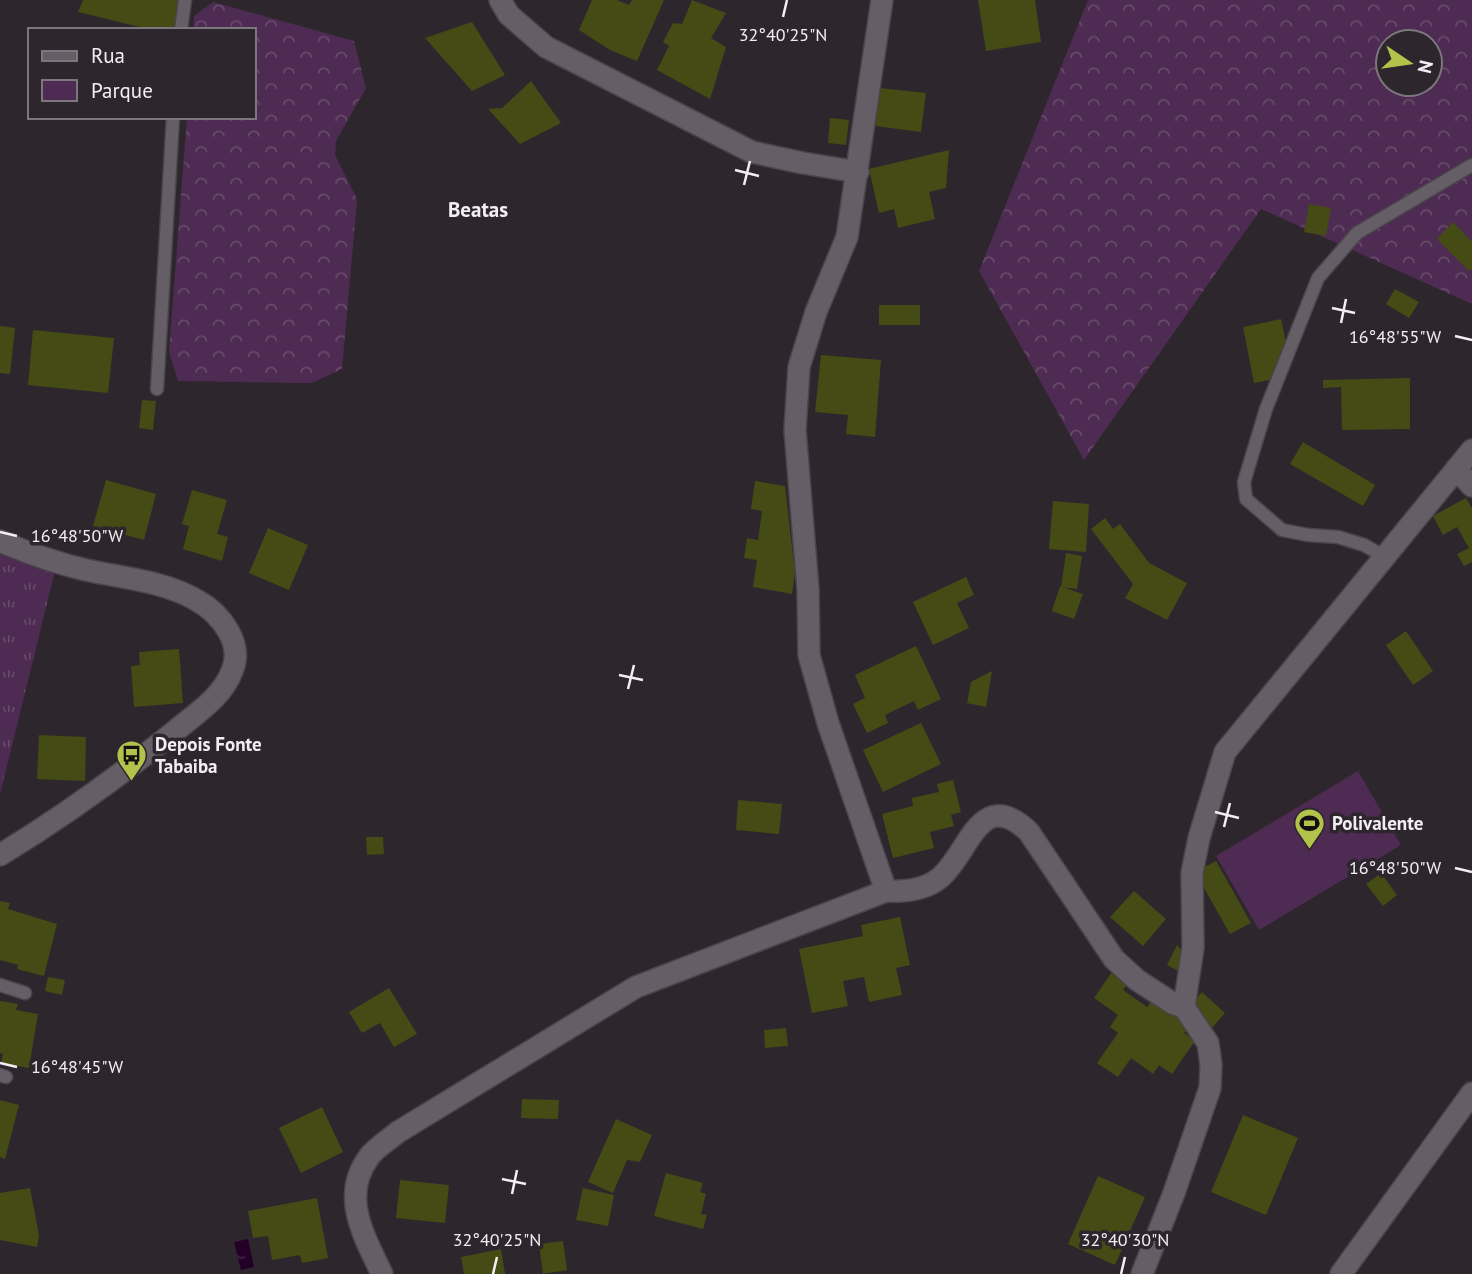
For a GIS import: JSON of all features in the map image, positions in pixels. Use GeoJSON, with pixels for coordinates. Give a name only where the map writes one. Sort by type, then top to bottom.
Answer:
{"type":"FeatureCollection","features":[{"type":"Feature","properties":{"kind":"street"},"geometry":{"type":"LineString","coordinates":[[500,0],[509,15],[546,47],[752,152],[858,172]]}},
{"type":"Feature","properties":{"kind":"street"},"geometry":{"type":"LineString","coordinates":[[883,0],[847,237],[816,312],[799,367],[795,430],[808,589],[809,655],[828,723],[886,891]]}},
{"type":"Feature","properties":{"kind":"street"},"geometry":{"type":"LineString","coordinates":[[1184,1007],[1193,948],[1192,873],[1199,838],[1225,752],[1472,450]]}},
{"type":"Feature","properties":{"kind":"street"},"geometry":{"type":"LineString","coordinates":[[1456,469],[1472,486]]}},
{"type":"Feature","properties":{"kind":"street"},"geometry":{"type":"LineString","coordinates":[[0,541],[39,558],[165,587],[195,599],[211,609],[228,628],[234,647],[234,668],[225,687],[208,704],[124,773],[50,825],[0,855]]}},
{"type":"Feature","properties":{"kind":"street"},"geometry":{"type":"LineString","coordinates":[[382,1274],[356,1213],[356,1182],[370,1156],[398,1132],[636,987],[886,891],[923,888],[943,876],[978,825],[992,817],[1006,816],[1017,820],[1030,832],[1114,959],[1137,980],[1174,1004],[1184,1007],[1208,1044],[1210,1087],[1142,1274]]}},
{"type":"Feature","properties":{"kind":"street"},"geometry":{"type":"LineString","coordinates":[[1341,1274],[1472,1093]]}},
{"type":"Feature","properties":{"kind":"lane"},"geometry":{"type":"LineString","coordinates":[[181,28],[185,0]]}},
{"type":"Feature","properties":{"kind":"lane"},"geometry":{"type":"LineString","coordinates":[[157,389],[173,119]]}},
{"type":"Feature","properties":{"kind":"lane"},"geometry":{"type":"LineString","coordinates":[[1385,556],[1364,545],[1338,537],[1282,530],[1246,499],[1244,482],[1266,409],[1318,278],[1357,233],[1472,165]]}},
{"type":"Feature","properties":{"kind":"lane"},"geometry":{"type":"LineString","coordinates":[[0,985],[25,993]]}},
{"type":"Feature","properties":{"kind":"green space"},"geometry":{"type":"Polygon","coordinates":[[[1088,0],[1472,0],[1472,304],[1261,209],[1084,460],[979,271],[1088,0]]]}},
{"type":"Feature","properties":{"kind":"green space"},"geometry":{"type":"Polygon","coordinates":[[[213,2],[354,41],[366,88],[336,141],[335,155],[357,199],[342,369],[312,383],[178,381],[169,352],[187,119],[256,119],[256,28],[193,28],[194,16],[213,2]]]}},
{"type":"Feature","properties":{"kind":"green space"},"geometry":{"type":"Polygon","coordinates":[[[0,553],[55,571],[0,794],[0,553]]]}},
{"type":"Feature","properties":{"kind":"green space","name":"Polivalente"},"geometry":{"type":"Polygon","coordinates":[[[1358,771],[1401,845],[1259,930],[1216,856],[1358,771]]]}},
{"type":"Feature","properties":{"kind":"water"},"geometry":{"type":"Polygon","coordinates":[[[248,1239],[254,1267],[241,1270],[234,1242],[248,1239]]]}},
{"type":"Feature","properties":{"kind":"building"},"geometry":{"type":"Polygon","coordinates":[[[83,0],[180,0],[174,28],[144,28],[78,12],[83,0]]]}},
{"type":"Feature","properties":{"kind":"building"},"geometry":{"type":"Polygon","coordinates":[[[592,0],[617,0],[629,5],[632,0],[664,0],[637,61],[610,50],[579,30],[592,0]]]}},
{"type":"Feature","properties":{"kind":"building"},"geometry":{"type":"Polygon","coordinates":[[[692,0],[726,13],[711,38],[726,47],[710,99],[657,70],[669,46],[663,42],[673,23],[682,24],[692,0]]]}},
{"type":"Feature","properties":{"kind":"building"},"geometry":{"type":"Polygon","coordinates":[[[978,0],[1035,0],[1041,42],[986,51],[978,0]]]}},
{"type":"Feature","properties":{"kind":"building"},"geometry":{"type":"Polygon","coordinates":[[[472,22],[505,75],[472,91],[425,38],[472,22]]]}},
{"type":"Feature","properties":{"kind":"building"},"geometry":{"type":"Polygon","coordinates":[[[531,81],[561,123],[520,144],[488,109],[502,108],[531,81]]]}},
{"type":"Feature","properties":{"kind":"building"},"geometry":{"type":"Polygon","coordinates":[[[880,88],[926,93],[921,132],[875,126],[880,88]]]}},
{"type":"Feature","properties":{"kind":"building"},"geometry":{"type":"Polygon","coordinates":[[[830,118],[849,120],[846,145],[828,143],[830,118]]]}},
{"type":"Feature","properties":{"kind":"building"},"geometry":{"type":"Polygon","coordinates":[[[949,150],[946,188],[929,192],[935,219],[898,228],[894,209],[879,213],[869,169],[949,150]]]}},
{"type":"Feature","properties":{"kind":"building"},"geometry":{"type":"Polygon","coordinates":[[[1309,204],[1331,208],[1326,236],[1304,232],[1309,204]]]}},
{"type":"Feature","properties":{"kind":"building"},"geometry":{"type":"Polygon","coordinates":[[[1453,222],[1472,242],[1472,269],[1469,271],[1437,239],[1453,222]]]}},
{"type":"Feature","properties":{"kind":"building"},"geometry":{"type":"Polygon","coordinates":[[[1395,289],[1419,302],[1409,318],[1386,304],[1395,289]]]}},
{"type":"Feature","properties":{"kind":"building"},"geometry":{"type":"Polygon","coordinates":[[[879,305],[920,305],[920,325],[879,325],[879,305]]]}},
{"type":"Feature","properties":{"kind":"building"},"geometry":{"type":"Polygon","coordinates":[[[1281,319],[1288,351],[1280,352],[1285,377],[1254,383],[1243,327],[1281,319]]]}},
{"type":"Feature","properties":{"kind":"building"},"geometry":{"type":"Polygon","coordinates":[[[0,326],[15,328],[10,374],[0,373],[0,326]]]}},
{"type":"Feature","properties":{"kind":"building"},"geometry":{"type":"Polygon","coordinates":[[[33,330],[114,338],[108,393],[28,385],[33,330]]]}},
{"type":"Feature","properties":{"kind":"building"},"geometry":{"type":"Polygon","coordinates":[[[821,355],[881,360],[875,437],[846,434],[848,415],[815,412],[821,355]]]}},
{"type":"Feature","properties":{"kind":"building"},"geometry":{"type":"Polygon","coordinates":[[[1410,378],[1410,429],[1342,430],[1341,387],[1323,388],[1323,380],[1410,378]]]}},
{"type":"Feature","properties":{"kind":"building"},"geometry":{"type":"Polygon","coordinates":[[[142,400],[156,401],[153,430],[139,428],[142,400]]]}},
{"type":"Feature","properties":{"kind":"building"},"geometry":{"type":"Polygon","coordinates":[[[1303,442],[1375,485],[1363,506],[1290,464],[1303,442]]]}},
{"type":"Feature","properties":{"kind":"building"},"geometry":{"type":"Polygon","coordinates":[[[106,480],[156,494],[144,540],[93,526],[106,480]]]}},
{"type":"Feature","properties":{"kind":"building"},"geometry":{"type":"Polygon","coordinates":[[[755,481],[785,486],[795,573],[792,594],[753,587],[757,560],[744,558],[747,538],[758,540],[762,511],[751,509],[755,481]]]}},
{"type":"Feature","properties":{"kind":"building"},"geometry":{"type":"Polygon","coordinates":[[[192,490],[227,500],[217,534],[228,537],[222,561],[183,549],[189,526],[182,524],[192,490]]]}},
{"type":"Feature","properties":{"kind":"building"},"geometry":{"type":"Polygon","coordinates":[[[1466,498],[1472,508],[1472,562],[1464,566],[1457,554],[1469,548],[1457,527],[1443,535],[1433,516],[1466,498]]]}},
{"type":"Feature","properties":{"kind":"building"},"geometry":{"type":"Polygon","coordinates":[[[1053,501],[1089,504],[1086,552],[1049,549],[1053,501]]]}},
{"type":"Feature","properties":{"kind":"building"},"geometry":{"type":"Polygon","coordinates":[[[1105,518],[1113,529],[1120,524],[1149,563],[1187,583],[1167,620],[1125,598],[1133,584],[1091,529],[1105,518]]]}},
{"type":"Feature","properties":{"kind":"building"},"geometry":{"type":"Polygon","coordinates":[[[268,528],[308,545],[289,590],[249,573],[268,528]]]}},
{"type":"Feature","properties":{"kind":"building"},"geometry":{"type":"Polygon","coordinates":[[[1066,553],[1082,556],[1077,589],[1061,587],[1066,553]]]}},
{"type":"Feature","properties":{"kind":"building"},"geometry":{"type":"Polygon","coordinates":[[[966,577],[974,595],[957,603],[969,628],[933,645],[913,602],[966,577]]]}},
{"type":"Feature","properties":{"kind":"building"},"geometry":{"type":"Polygon","coordinates":[[[1060,586],[1083,594],[1074,619],[1052,611],[1060,586]]]}},
{"type":"Feature","properties":{"kind":"building"},"geometry":{"type":"Polygon","coordinates":[[[1406,631],[1433,671],[1413,685],[1386,645],[1406,631]]]}},
{"type":"Feature","properties":{"kind":"building"},"geometry":{"type":"Polygon","coordinates":[[[916,646],[941,699],[918,710],[914,701],[885,715],[888,723],[867,733],[853,704],[865,698],[855,675],[916,646]]]}},
{"type":"Feature","properties":{"kind":"building"},"geometry":{"type":"Polygon","coordinates":[[[179,649],[183,703],[134,707],[131,666],[140,665],[139,652],[179,649]]]}},
{"type":"Feature","properties":{"kind":"building"},"geometry":{"type":"Polygon","coordinates":[[[992,671],[986,707],[967,703],[971,682],[992,671]]]}},
{"type":"Feature","properties":{"kind":"building"},"geometry":{"type":"Polygon","coordinates":[[[921,723],[941,764],[883,792],[863,750],[921,723]]]}},
{"type":"Feature","properties":{"kind":"building"},"geometry":{"type":"Polygon","coordinates":[[[39,735],[86,737],[85,781],[37,779],[39,735]]]}},
{"type":"Feature","properties":{"kind":"building"},"geometry":{"type":"Polygon","coordinates":[[[953,780],[961,812],[951,815],[954,826],[930,832],[934,848],[893,858],[882,814],[913,806],[912,798],[939,792],[937,784],[953,780]]]}},
{"type":"Feature","properties":{"kind":"building"},"geometry":{"type":"Polygon","coordinates":[[[738,800],[782,804],[779,834],[736,830],[738,800]]]}},
{"type":"Feature","properties":{"kind":"building"},"geometry":{"type":"Polygon","coordinates":[[[366,837],[383,837],[384,854],[367,855],[366,837]]]}},
{"type":"Feature","properties":{"kind":"building"},"geometry":{"type":"Polygon","coordinates":[[[1216,861],[1251,923],[1230,934],[1195,872],[1216,861]]]}},
{"type":"Feature","properties":{"kind":"building"},"geometry":{"type":"Polygon","coordinates":[[[1381,873],[1397,895],[1383,906],[1366,884],[1381,873]]]}},
{"type":"Feature","properties":{"kind":"building"},"geometry":{"type":"Polygon","coordinates":[[[1134,891],[1166,919],[1143,946],[1110,917],[1134,891]]]}},
{"type":"Feature","properties":{"kind":"building"},"geometry":{"type":"Polygon","coordinates":[[[0,901],[10,903],[8,909],[57,924],[44,976],[17,969],[18,965],[0,960],[0,901]]]}},
{"type":"Feature","properties":{"kind":"building"},"geometry":{"type":"Polygon","coordinates":[[[900,917],[910,965],[896,968],[902,995],[869,1002],[864,977],[843,981],[848,1006],[812,1013],[799,949],[863,936],[861,925],[900,917]]]}},
{"type":"Feature","properties":{"kind":"building"},"geometry":{"type":"Polygon","coordinates":[[[1177,945],[1185,954],[1180,972],[1167,965],[1177,945]]]}},
{"type":"Feature","properties":{"kind":"building"},"geometry":{"type":"Polygon","coordinates":[[[1112,972],[1128,983],[1123,990],[1147,1007],[1153,1000],[1190,1026],[1184,1033],[1195,1041],[1172,1074],[1159,1065],[1153,1074],[1131,1058],[1118,1077],[1097,1063],[1118,1033],[1110,1027],[1118,1015],[1094,998],[1112,972]]]}},
{"type":"Feature","properties":{"kind":"building"},"geometry":{"type":"Polygon","coordinates":[[[48,977],[65,980],[62,995],[45,991],[48,977]]]}},
{"type":"Feature","properties":{"kind":"building"},"geometry":{"type":"Polygon","coordinates":[[[389,988],[417,1034],[394,1047],[380,1023],[362,1033],[349,1012],[389,988]]]}},
{"type":"Feature","properties":{"kind":"building"},"geometry":{"type":"Polygon","coordinates":[[[1202,992],[1225,1013],[1212,1028],[1189,1007],[1202,992]]]}},
{"type":"Feature","properties":{"kind":"building"},"geometry":{"type":"Polygon","coordinates":[[[0,1001],[18,1004],[16,1010],[38,1014],[29,1068],[1,1063],[3,1054],[0,1053],[0,1001]]]}},
{"type":"Feature","properties":{"kind":"building"},"geometry":{"type":"Polygon","coordinates":[[[786,1028],[788,1046],[765,1048],[764,1030],[786,1028]]]}},
{"type":"Feature","properties":{"kind":"building"},"geometry":{"type":"Polygon","coordinates":[[[522,1099],[559,1100],[558,1119],[521,1118],[522,1099]]]}},
{"type":"Feature","properties":{"kind":"building"},"geometry":{"type":"Polygon","coordinates":[[[0,1100],[19,1105],[5,1159],[0,1157],[0,1100]]]}},
{"type":"Feature","properties":{"kind":"building"},"geometry":{"type":"Polygon","coordinates":[[[322,1107],[343,1152],[301,1173],[279,1128],[322,1107]]]}},
{"type":"Feature","properties":{"kind":"building"},"geometry":{"type":"Polygon","coordinates":[[[1243,1115],[1298,1138],[1266,1215],[1211,1192],[1243,1115]]]}},
{"type":"Feature","properties":{"kind":"building"},"geometry":{"type":"Polygon","coordinates":[[[616,1119],[652,1135],[640,1162],[627,1160],[613,1193],[588,1182],[616,1119]]]}},
{"type":"Feature","properties":{"kind":"building"},"geometry":{"type":"Polygon","coordinates":[[[666,1173],[703,1183],[700,1192],[706,1194],[701,1214],[707,1215],[703,1229],[654,1216],[666,1173]]]}},
{"type":"Feature","properties":{"kind":"building"},"geometry":{"type":"Polygon","coordinates":[[[1098,1176],[1145,1197],[1115,1265],[1068,1244],[1098,1176]]]}},
{"type":"Feature","properties":{"kind":"building"},"geometry":{"type":"Polygon","coordinates":[[[400,1180],[449,1185],[445,1223],[396,1218],[400,1180]]]}},
{"type":"Feature","properties":{"kind":"building"},"geometry":{"type":"Polygon","coordinates":[[[30,1188],[39,1235],[37,1247],[0,1240],[0,1193],[30,1188]]]}},
{"type":"Feature","properties":{"kind":"building"},"geometry":{"type":"Polygon","coordinates":[[[583,1188],[614,1195],[608,1226],[576,1220],[583,1188]]]}},
{"type":"Feature","properties":{"kind":"building"},"geometry":{"type":"Polygon","coordinates":[[[317,1198],[328,1258],[302,1263],[300,1255],[272,1260],[268,1236],[253,1238],[248,1211],[317,1198]]]}},
{"type":"Feature","properties":{"kind":"building"},"geometry":{"type":"Polygon","coordinates":[[[563,1241],[567,1270],[543,1274],[539,1244],[563,1241]]]}},
{"type":"Feature","properties":{"kind":"building"},"geometry":{"type":"Polygon","coordinates":[[[501,1249],[505,1274],[464,1274],[461,1257],[501,1249]]]}},
{"type":"Feature","properties":{"kind":"place","name":"Depois Fonte Tabaiba"},"geometry":{"type":"Point","coordinates":[132,782]}},
{"type":"Feature","properties":{"kind":"place","name":"Polivalente"},"geometry":{"type":"Point","coordinates":[1309,850]}},
{"type":"Feature","properties":{"kind":"district","name":"Beatas"},"geometry":{"type":"Point","coordinates":[478,209]}}]}
